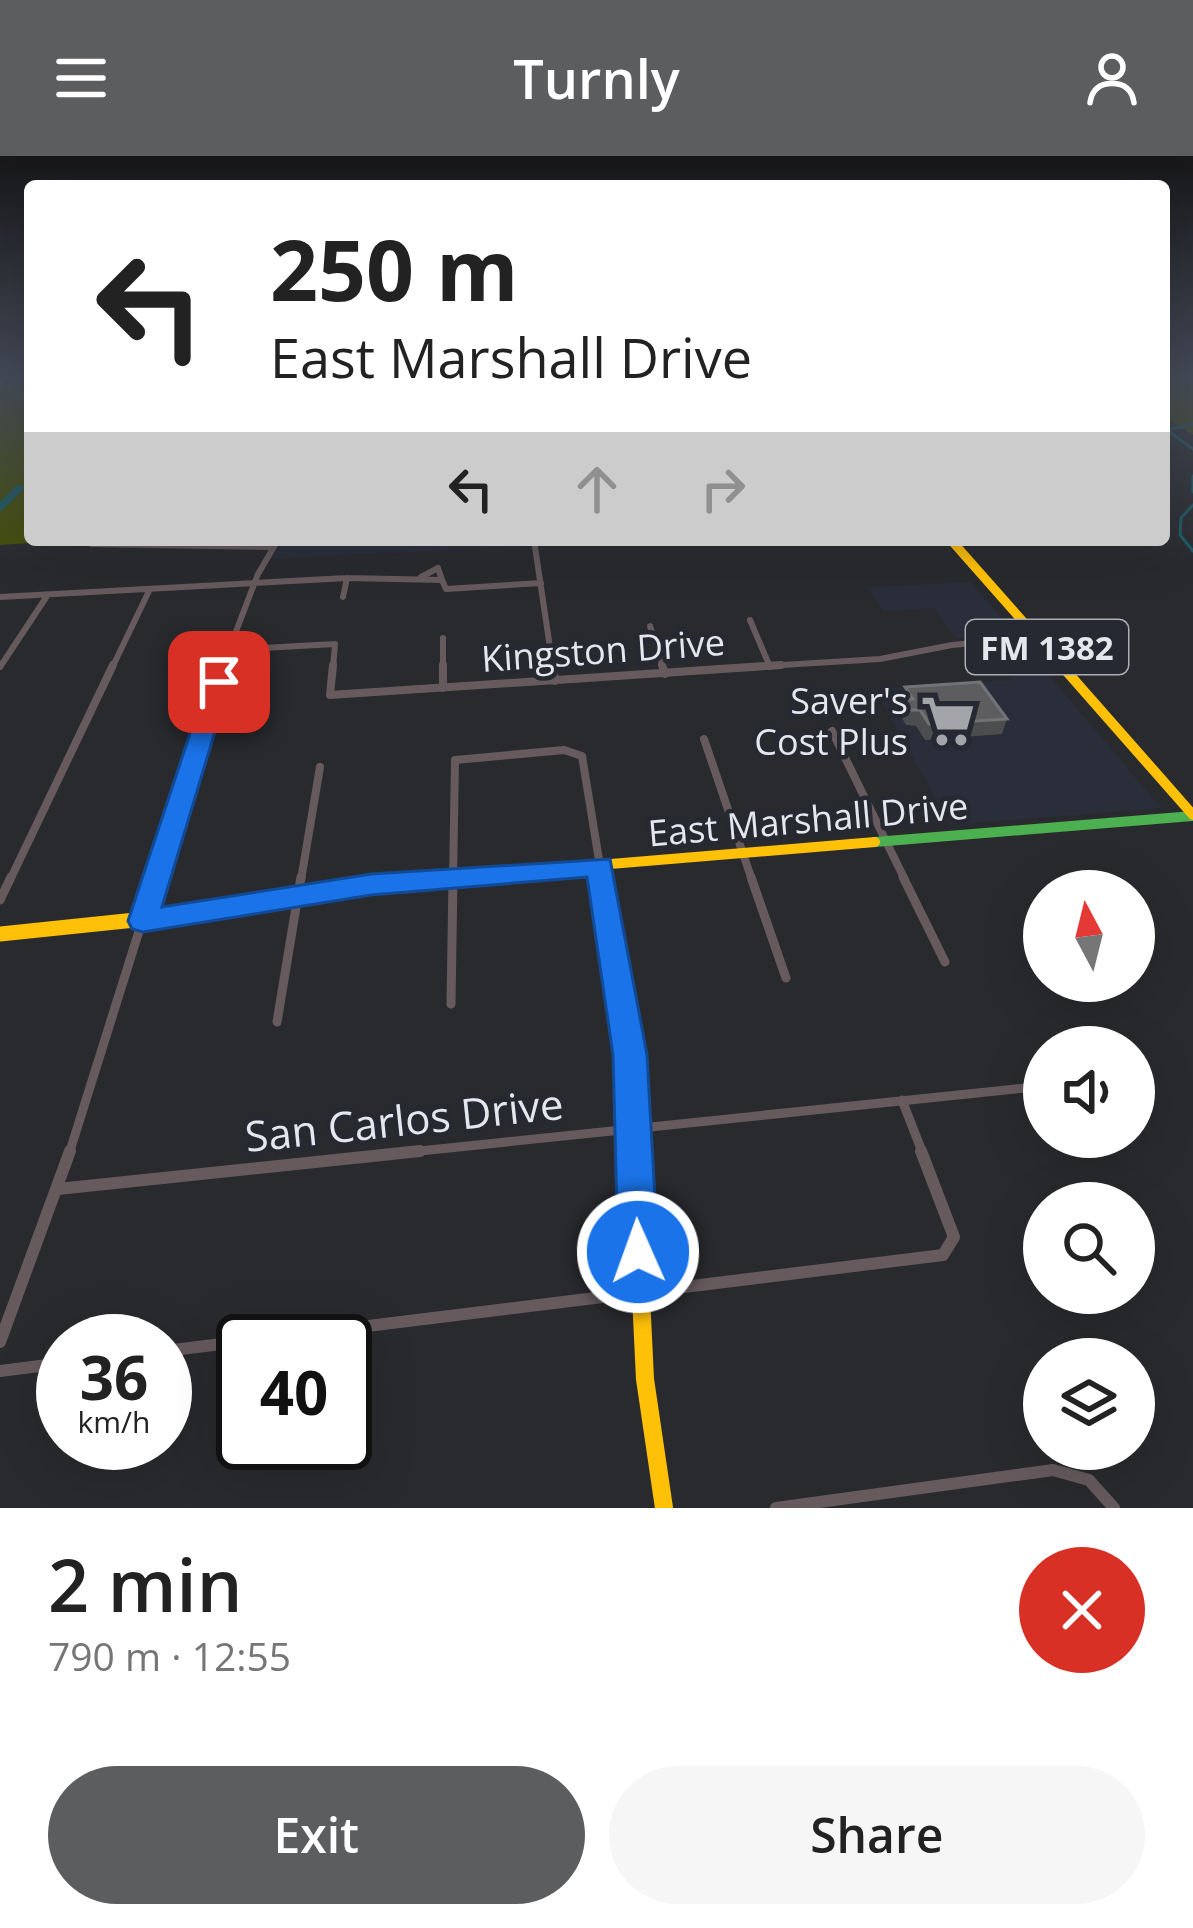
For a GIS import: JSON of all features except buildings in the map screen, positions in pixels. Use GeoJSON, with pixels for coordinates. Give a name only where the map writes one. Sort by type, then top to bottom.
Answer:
{"type":"FeatureCollection","features":[{"type":"Feature","properties":{"kind":"main road","name":"FM 1382"},"geometry":{"type":"LineString","coordinates":[[956,546],[1193,816]]}},
{"type":"Feature","properties":{"kind":"main road","name":"East Marshall Drive"},"geometry":{"type":"LineString","coordinates":[[0,934],[143,921],[371,884],[1193,816]]}},
{"type":"Feature","properties":{"kind":"main road"},"geometry":{"type":"LineString","coordinates":[[600,866],[630,1055],[645,1379],[664,1508]]}},
{"type":"Feature","properties":{"kind":"street"},"geometry":{"type":"LineString","coordinates":[[0,1342],[58,1189],[228,650],[258,583],[269,547],[256,546]]}},
{"type":"Feature","properties":{"kind":"street"},"geometry":{"type":"LineString","coordinates":[[535,546],[555,681]]}},
{"type":"Feature","properties":{"kind":"street"},"geometry":{"type":"LineString","coordinates":[[0,598],[347,578],[442,580],[446,589],[541,584]]}},
{"type":"Feature","properties":{"kind":"street"},"geometry":{"type":"LineString","coordinates":[[343,597],[347,578]]}},
{"type":"Feature","properties":{"kind":"street"},"geometry":{"type":"LineString","coordinates":[[0,900],[150,589]]}},
{"type":"Feature","properties":{"kind":"street"},"geometry":{"type":"LineString","coordinates":[[0,668],[48,595]]}},
{"type":"Feature","properties":{"kind":"street"},"geometry":{"type":"LineString","coordinates":[[750,620],[770,667]]}},
{"type":"Feature","properties":{"kind":"street"},"geometry":{"type":"LineString","coordinates":[[650,626],[665,674]]}},
{"type":"Feature","properties":{"kind":"street","name":"Kingston Drive"},"geometry":{"type":"LineString","coordinates":[[228,650],[335,644],[330,695],[880,659],[952,645],[1039,637]]}},
{"type":"Feature","properties":{"kind":"street"},"geometry":{"type":"LineString","coordinates":[[442,688],[443,638]]}},
{"type":"Feature","properties":{"kind":"street"},"geometry":{"type":"LineString","coordinates":[[832,731],[945,962]]}},
{"type":"Feature","properties":{"kind":"street"},"geometry":{"type":"LineString","coordinates":[[704,739],[786,978]]}},
{"type":"Feature","properties":{"kind":"street"},"geometry":{"type":"LineString","coordinates":[[452,1004],[455,760],[573,751],[582,756],[600,866]]}},
{"type":"Feature","properties":{"kind":"street"},"geometry":{"type":"LineString","coordinates":[[277,1022],[320,767]]}},
{"type":"Feature","properties":{"kind":"street","name":"San Carlos Drive"},"geometry":{"type":"LineString","coordinates":[[58,1189],[1023,1088]]}},
{"type":"Feature","properties":{"kind":"street"},"geometry":{"type":"LineString","coordinates":[[192,1348],[943,1255],[954,1237],[902,1100]]}},
{"type":"Feature","properties":{"kind":"street"},"geometry":{"type":"LineString","coordinates":[[0,1371],[36,1366]]}},
{"type":"Feature","properties":{"kind":"street"},"geometry":{"type":"LineString","coordinates":[[776,1508],[1053,1470],[1078,1473],[1106,1491],[1114,1508]]}},
{"type":"Feature","properties":{"kind":"shaded area"},"geometry":{"type":"Polygon","coordinates":[[[281,546],[527,546],[270,559],[281,546]]]}},
{"type":"Feature","properties":{"kind":"shaded area"},"geometry":{"type":"Polygon","coordinates":[[[970,582],[1011,629],[1007,634],[955,638],[934,608],[883,611],[868,587],[970,582]]]}},
{"type":"Feature","properties":{"kind":"shaded area"},"geometry":{"type":"Polygon","coordinates":[[[1022,643],[1161,808],[951,825],[874,689],[1012,680],[987,645],[1022,643]]]}},
{"type":"Feature","properties":{"kind":"green space"},"geometry":{"type":"Polygon","coordinates":[[[0,441],[24,441],[24,543],[0,545],[0,441]]]}},
{"type":"Feature","properties":{"kind":"waterway"},"geometry":{"type":"LineString","coordinates":[[1182,441],[1193,449]]}},
{"type":"Feature","properties":{"kind":"waterway"},"geometry":{"type":"LineString","coordinates":[[1193,476],[1193,492]]}},
{"type":"Feature","properties":{"kind":"waterway"},"geometry":{"type":"LineString","coordinates":[[0,509],[21,487]]}},
{"type":"Feature","properties":{"kind":"waterway"},"geometry":{"type":"LineString","coordinates":[[1193,505],[1181,518],[1180,535],[1193,551]]}},
{"type":"Feature","properties":{"kind":"traffic: fast"},"geometry":{"type":"LineString","coordinates":[[875,842],[1193,816]]}},
{"type":"Feature","properties":{"kind":"traffic: slow"},"geometry":{"type":"LineString","coordinates":[[956,546],[1193,815]]}},
{"type":"Feature","properties":{"kind":"traffic: slow"},"geometry":{"type":"LineString","coordinates":[[0,934],[212,912],[371,884],[875,842]]}},
{"type":"Feature","properties":{"kind":"traffic: slow"},"geometry":{"type":"LineString","coordinates":[[600,866],[630,1055],[645,1379],[664,1508]]}},
{"type":"Feature","properties":{"kind":"place","name":"Saver's Cost Plus"},"geometry":{"type":"Point","coordinates":[948,721]}},
{"type":"Feature","properties":{"kind":"route"},"geometry":{"type":"LineString","coordinates":[[219,682],[143,921],[371,884],[600,866],[630,1055],[638,1252]]}}]}
